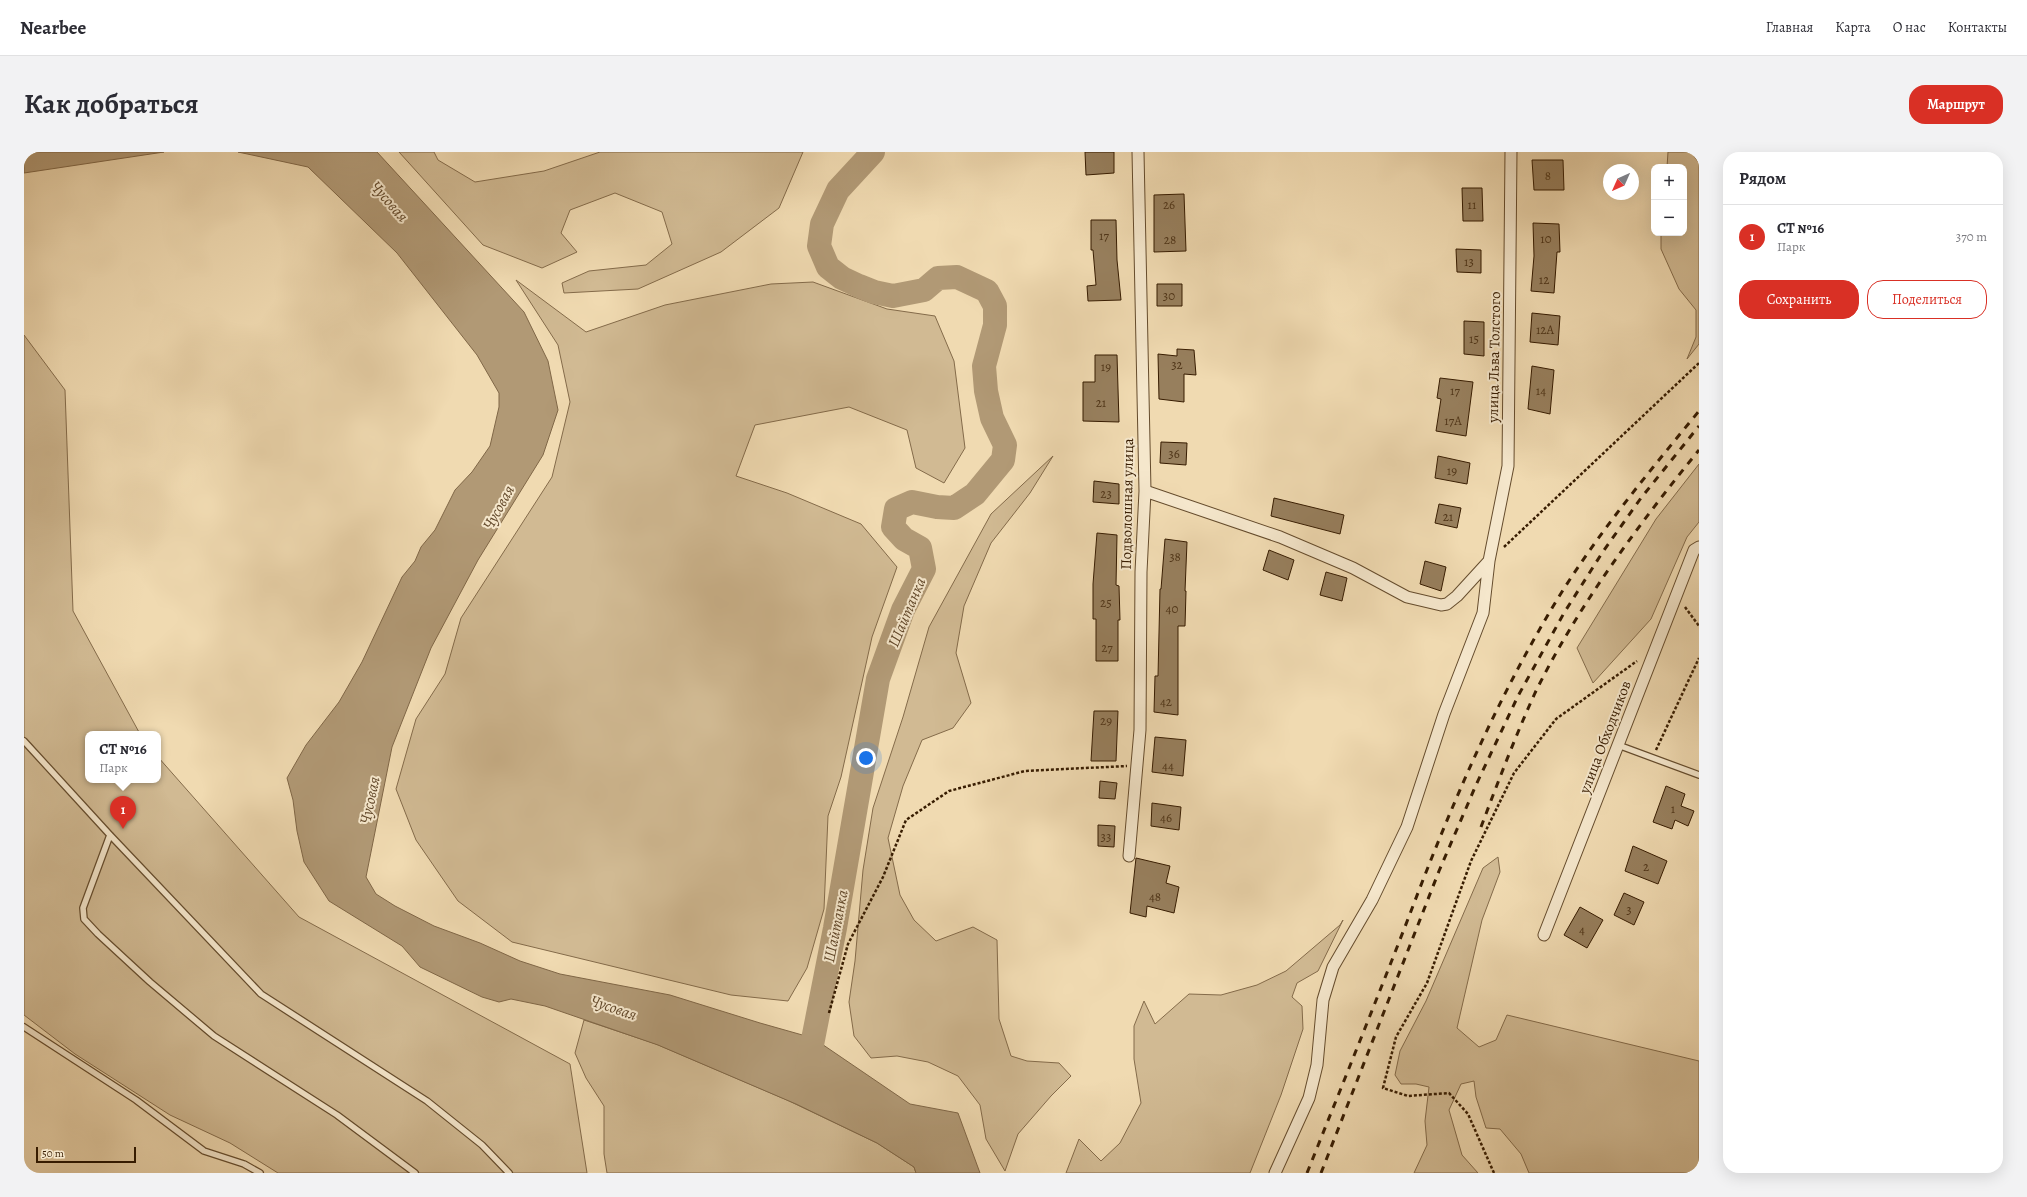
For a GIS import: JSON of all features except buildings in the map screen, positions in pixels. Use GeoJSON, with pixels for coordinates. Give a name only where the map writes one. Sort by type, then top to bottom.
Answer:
{"type":"FeatureCollection","features":[{"type":"Feature","properties":{"kind":"street","name":"Подволошная улица"},"geometry":{"type":"LineString","coordinates":[[1129,856],[1140,730],[1141,572],[1145,491],[1138,152]]}},
{"type":"Feature","properties":{"kind":"street","name":"улица Льва Толстого"},"geometry":{"type":"LineString","coordinates":[[1275,1173],[1309,1098],[1317,1065],[1323,1000],[1333,967],[1372,900],[1407,827],[1444,714],[1484,613],[1489,561],[1508,466],[1511,152]]}},
{"type":"Feature","properties":{"kind":"street"},"geometry":{"type":"LineString","coordinates":[[1145,491],[1280,537],[1353,568],[1407,597],[1441,605],[1447,604],[1457,596],[1489,561]]}},
{"type":"Feature","properties":{"kind":"street","name":"улица Обходчиков"},"geometry":{"type":"LineString","coordinates":[[1544,934],[1676,595],[1696,549]]}},
{"type":"Feature","properties":{"kind":"lane"},"geometry":{"type":"LineString","coordinates":[[24,741],[110,835],[261,994],[427,1101],[482,1145],[509,1173]]}},
{"type":"Feature","properties":{"kind":"lane"},"geometry":{"type":"LineString","coordinates":[[1618,746],[1699,775]]}},
{"type":"Feature","properties":{"kind":"lane"},"geometry":{"type":"LineString","coordinates":[[110,835],[83,908],[84,919],[150,982],[214,1036],[336,1115],[415,1173]]}},
{"type":"Feature","properties":{"kind":"lane"},"geometry":{"type":"LineString","coordinates":[[24,1027],[136,1100],[204,1151],[244,1164],[260,1173]]}},
{"type":"Feature","properties":{"kind":"path"},"geometry":{"type":"LineString","coordinates":[[1489,561],[1699,363]]}},
{"type":"Feature","properties":{"kind":"path"},"geometry":{"type":"LineString","coordinates":[[1676,595],[1699,626]]}},
{"type":"Feature","properties":{"kind":"path"},"geometry":{"type":"LineString","coordinates":[[1494,1173],[1468,1114],[1449,1093],[1408,1096],[1383,1088],[1396,1037],[1427,982],[1471,861],[1514,774],[1556,719],[1656,647]]}},
{"type":"Feature","properties":{"kind":"path"},"geometry":{"type":"LineString","coordinates":[[1652,758],[1699,658]]}},
{"type":"Feature","properties":{"kind":"path"},"geometry":{"type":"LineString","coordinates":[[829,1013],[848,944],[883,878],[906,820],[949,791],[1025,771],[1137,766]]}},
{"type":"Feature","properties":{"kind":"shaded area"},"geometry":{"type":"Polygon","coordinates":[[[399,152],[434,152],[438,160],[475,182],[544,171],[600,152],[803,152],[779,208],[721,252],[638,289],[564,293],[562,283],[589,271],[646,265],[672,244],[662,212],[615,193],[570,210],[561,233],[577,252],[542,268],[483,245],[399,152]]]}},
{"type":"Feature","properties":{"kind":"shaded area"},"geometry":{"type":"Polygon","coordinates":[[[1668,152],[1691,152],[1699,163],[1699,344],[1687,359],[1696,337],[1696,310],[1679,289],[1661,249],[1661,236],[1687,236],[1687,164],[1667,164],[1668,152]]]}},
{"type":"Feature","properties":{"kind":"shaded area"},"geometry":{"type":"Polygon","coordinates":[[[516,280],[586,332],[665,305],[771,284],[813,282],[887,309],[935,316],[954,361],[965,448],[944,483],[916,468],[907,430],[849,407],[755,425],[736,476],[787,493],[861,524],[897,567],[872,637],[841,777],[828,816],[824,909],[807,968],[788,1001],[731,995],[512,942],[458,901],[416,840],[396,789],[416,719],[445,674],[461,618],[552,477],[570,402],[558,345],[516,280]]]}},
{"type":"Feature","properties":{"kind":"shaded area"},"geometry":{"type":"Polygon","coordinates":[[[24,335],[65,390],[73,611],[138,731],[85,731],[85,783],[161,783],[161,760],[299,917],[570,1064],[587,1173],[278,1173],[230,1143],[170,1115],[75,1054],[24,1015],[24,335]]]}},
{"type":"Feature","properties":{"kind":"shaded area"},"geometry":{"type":"Polygon","coordinates":[[[1053,456],[1030,493],[991,543],[964,606],[956,653],[971,703],[953,728],[922,740],[903,786],[888,838],[900,895],[914,920],[936,941],[973,927],[997,940],[999,1019],[1011,1056],[1027,1061],[1059,1063],[1071,1076],[1051,1096],[1018,1134],[1005,1171],[986,1139],[980,1105],[958,1076],[928,1062],[897,1056],[871,1058],[854,1036],[849,1002],[855,961],[863,870],[873,808],[903,717],[929,627],[991,514],[1053,456]]]}},
{"type":"Feature","properties":{"kind":"shaded area"},"geometry":{"type":"Polygon","coordinates":[[[1699,464],[1699,522],[1687,537],[1651,619],[1593,683],[1577,648],[1656,519],[1699,464]]]}},
{"type":"Feature","properties":{"kind":"shaded area"},"geometry":{"type":"Polygon","coordinates":[[[1498,857],[1500,872],[1482,920],[1457,1028],[1479,1047],[1496,1040],[1507,1015],[1699,1061],[1699,1173],[1529,1173],[1521,1154],[1500,1129],[1486,1128],[1476,1097],[1474,1081],[1461,1084],[1449,1110],[1462,1155],[1478,1173],[1414,1173],[1427,1145],[1425,1121],[1429,1087],[1416,1084],[1401,1084],[1395,1075],[1400,1051],[1426,1001],[1483,868],[1498,857]]]}},
{"type":"Feature","properties":{"kind":"shaded area"},"geometry":{"type":"Polygon","coordinates":[[[1343,920],[1318,971],[1297,983],[1292,997],[1302,1006],[1303,1029],[1281,1095],[1250,1173],[1066,1173],[1079,1139],[1101,1161],[1120,1143],[1141,1103],[1134,1059],[1134,1026],[1144,1001],[1155,1024],[1189,994],[1221,995],[1257,985],[1286,971],[1340,925],[1343,920]]]}},
{"type":"Feature","properties":{"kind":"shaded area"},"geometry":{"type":"Polygon","coordinates":[[[584,1020],[656,1044],[787,1100],[877,1143],[914,1167],[916,1173],[607,1173],[604,1154],[604,1106],[586,1078],[575,1053],[584,1020]]]}},
{"type":"Feature","properties":{"kind":"water"},"geometry":{"type":"Polygon","coordinates":[[[24,152],[164,152],[24,173],[24,152]]]}},
{"type":"Feature","properties":{"kind":"water","name":"Чусовая"},"geometry":{"type":"Polygon","coordinates":[[[238,152],[377,152],[524,312],[548,361],[558,410],[543,455],[478,560],[431,648],[392,747],[366,877],[376,894],[395,906],[434,926],[480,943],[520,961],[560,974],[670,995],[813,1038],[910,1104],[958,1113],[980,1173],[916,1173],[914,1167],[877,1143],[796,1104],[658,1045],[545,1006],[511,999],[499,1002],[482,997],[420,967],[402,946],[329,901],[304,862],[297,831],[293,800],[287,778],[306,745],[339,702],[362,662],[402,577],[415,561],[421,547],[435,530],[455,490],[472,472],[490,446],[499,407],[499,393],[477,355],[397,253],[308,167],[238,152]]]}},
{"type":"Feature","properties":{"kind":"waterway","name":"Шайтанка"},"geometry":{"type":"LineString","coordinates":[[807,1070],[835,928],[878,679],[903,610],[924,569],[920,548],[904,539],[893,527],[896,509],[912,502],[937,507],[954,508],[975,494],[1003,460],[1005,445],[992,418],[986,391],[984,366],[995,325],[995,306],[987,291],[957,277],[938,278],[924,290],[893,296],[874,292],[859,286],[842,278],[828,267],[819,246],[822,224],[838,190],[873,152]]}},
{"type":"Feature","properties":{"kind":"railway"},"geometry":{"type":"LineString","coordinates":[[1307,1173],[1438,842],[1470,767],[1505,693],[1545,620],[1579,565],[1618,512],[1699,411]]}},
{"type":"Feature","properties":{"kind":"railway"},"geometry":{"type":"LineString","coordinates":[[1321,1173],[1439,871],[1476,785],[1518,696],[1564,613],[1602,553],[1641,498],[1699,426]]}},
{"type":"Feature","properties":{"kind":"railway"},"geometry":{"type":"LineString","coordinates":[[1481,827],[1535,693],[1570,629],[1610,567],[1654,507],[1699,450]]}},
{"type":"Feature","properties":{"kind":"place","name":"СТ №16"},"geometry":{"type":"Point","coordinates":[123,829]}}]}
